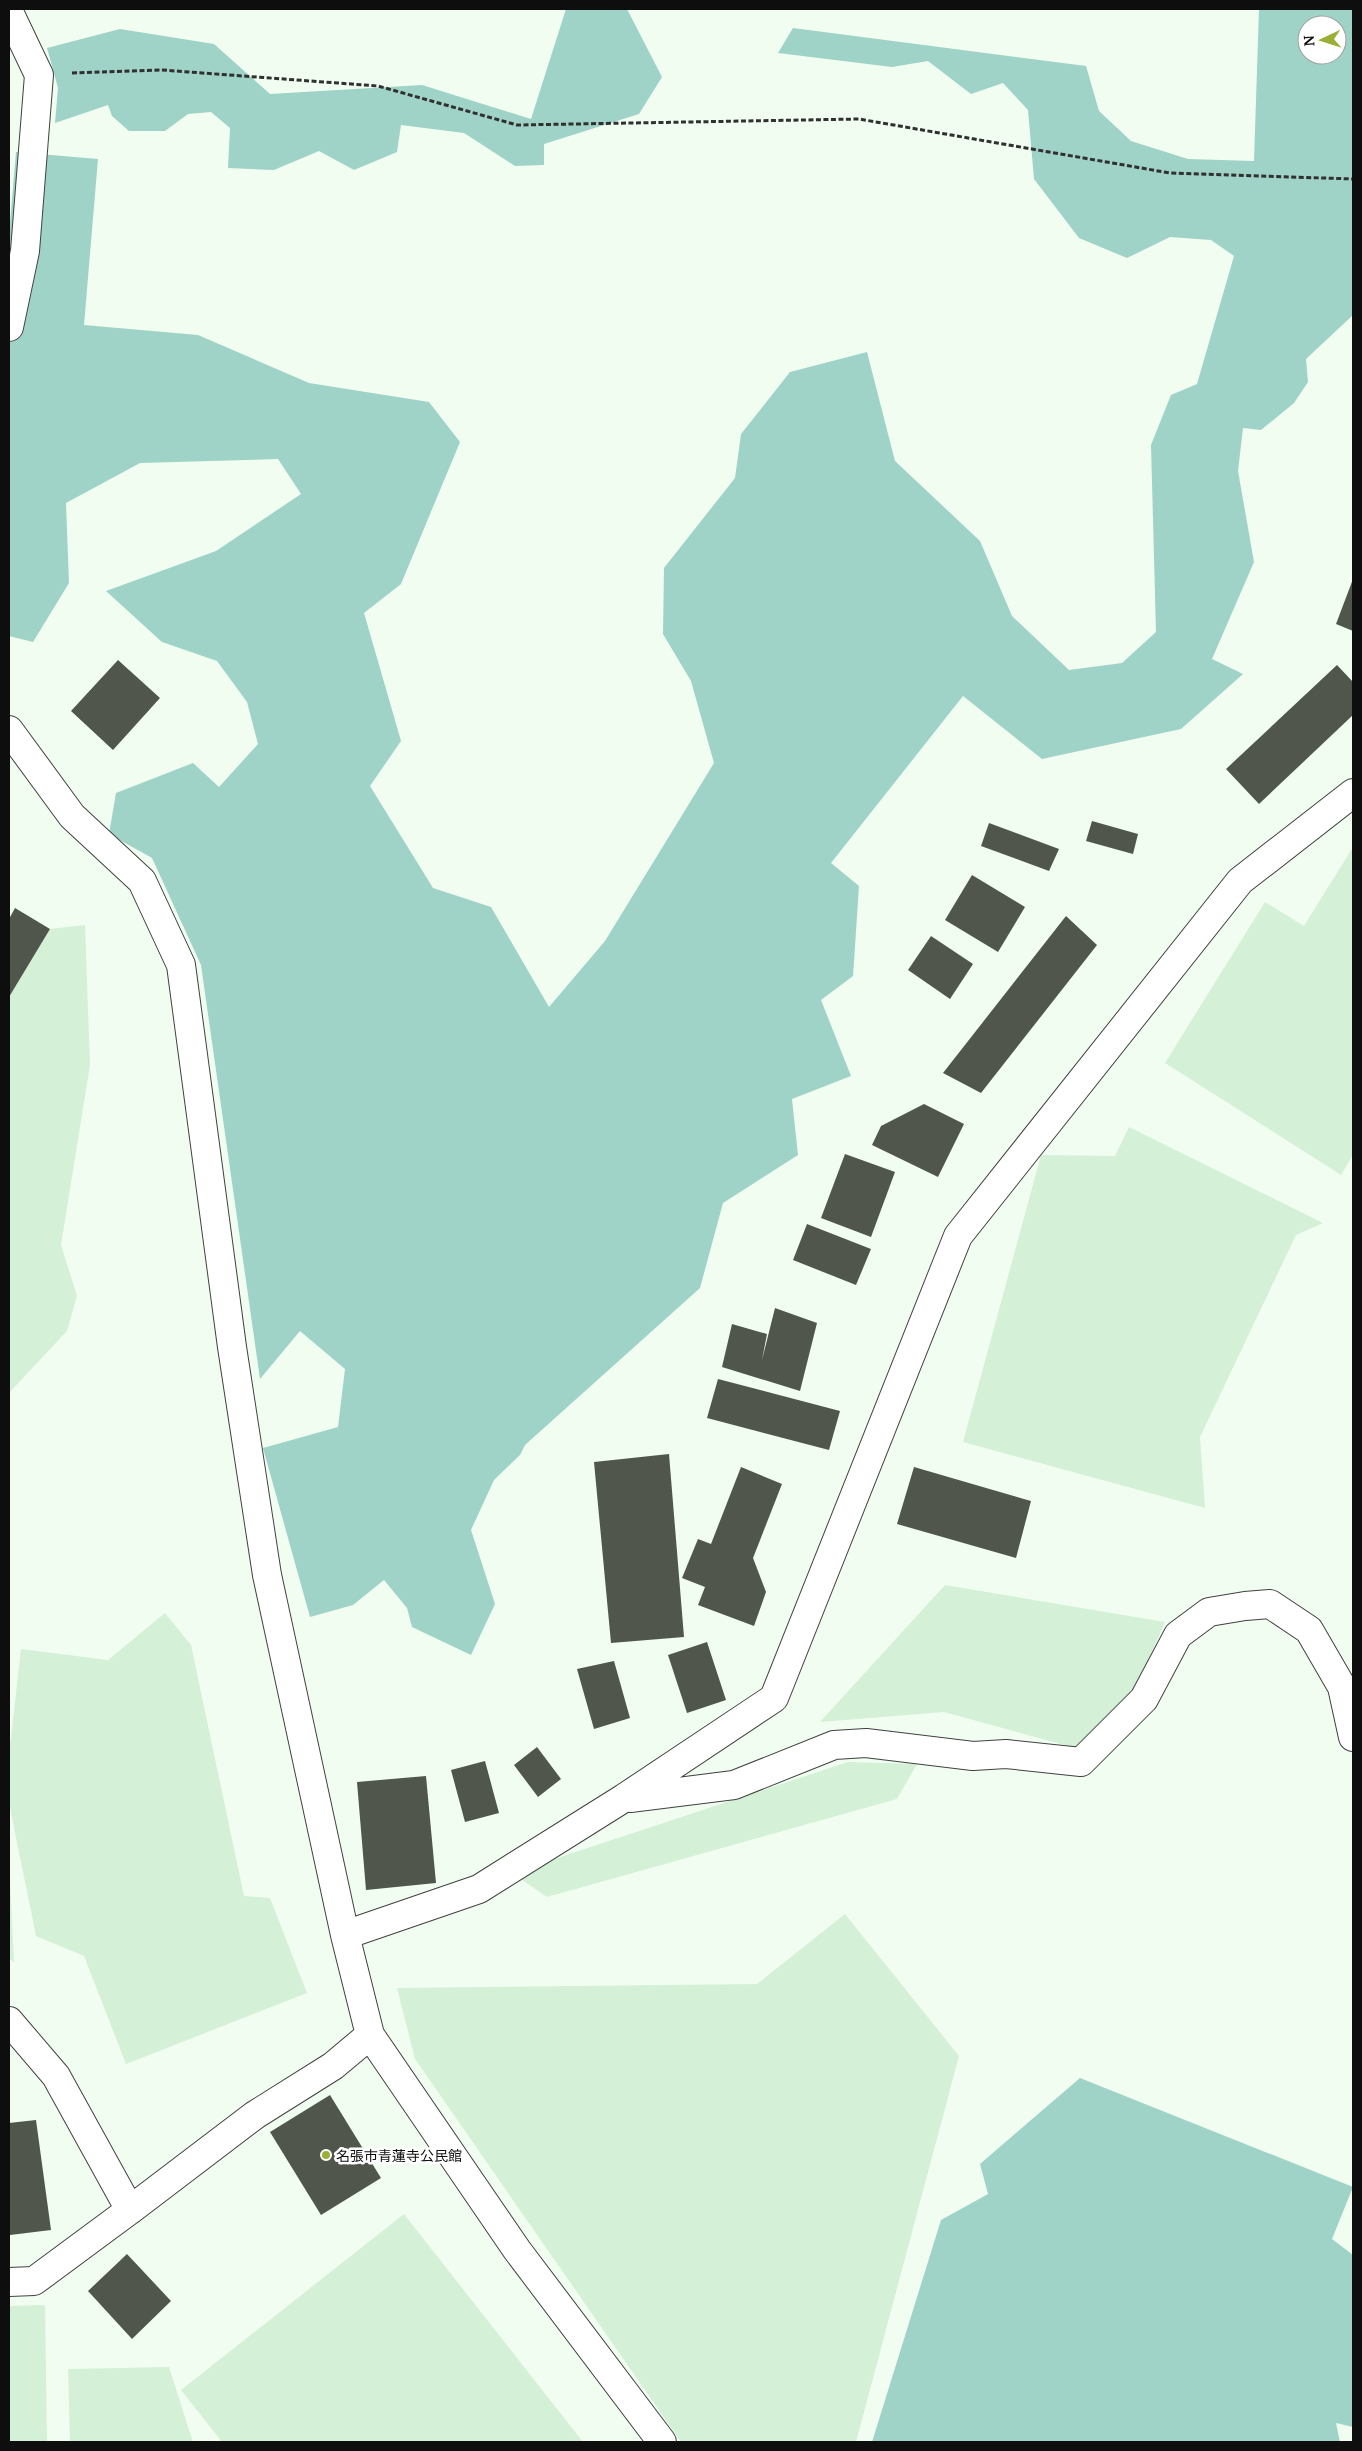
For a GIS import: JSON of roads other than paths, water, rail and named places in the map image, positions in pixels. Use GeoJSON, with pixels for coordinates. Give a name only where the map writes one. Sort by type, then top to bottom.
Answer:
{"type":"FeatureCollection","features":[{"type":"Feature","properties":{"kind":"street"},"geometry":{"type":"LineString","coordinates":[[9,12],[39,75],[25,251],[9,327]]}},
{"type":"Feature","properties":{"kind":"street"},"geometry":{"type":"LineString","coordinates":[[9,730],[72,816],[142,881],[181,965],[232,1347],[268,1574],[345,1935],[370,2035],[517,2250],[662,2442]]}},
{"type":"Feature","properties":{"kind":"street"},"geometry":{"type":"LineString","coordinates":[[345,1935],[479,1889],[624,1798],[774,1698],[958,1236],[1240,881],[1353,793]]}},
{"type":"Feature","properties":{"kind":"street"},"geometry":{"type":"LineString","coordinates":[[624,1798],[734,1785],[834,1745],[866,1743],[973,1756],[1006,1754],[1081,1762],[1144,1699],[1178,1635],[1209,1612],[1246,1606],[1270,1604],[1309,1630],[1342,1687],[1353,1737]]}},
{"type":"Feature","properties":{"kind":"street"},"geometry":{"type":"LineString","coordinates":[[9,2021],[56,2076],[130,2210]]}},
{"type":"Feature","properties":{"kind":"street"},"geometry":{"type":"LineString","coordinates":[[9,2282],[34,2281],[255,2115],[333,2066],[370,2035]]}},
{"type":"Feature","properties":{"kind":"place","name":"名張市青蓮寺公民館"},"geometry":{"type":"Point","coordinates":[326,2155]}}]}
